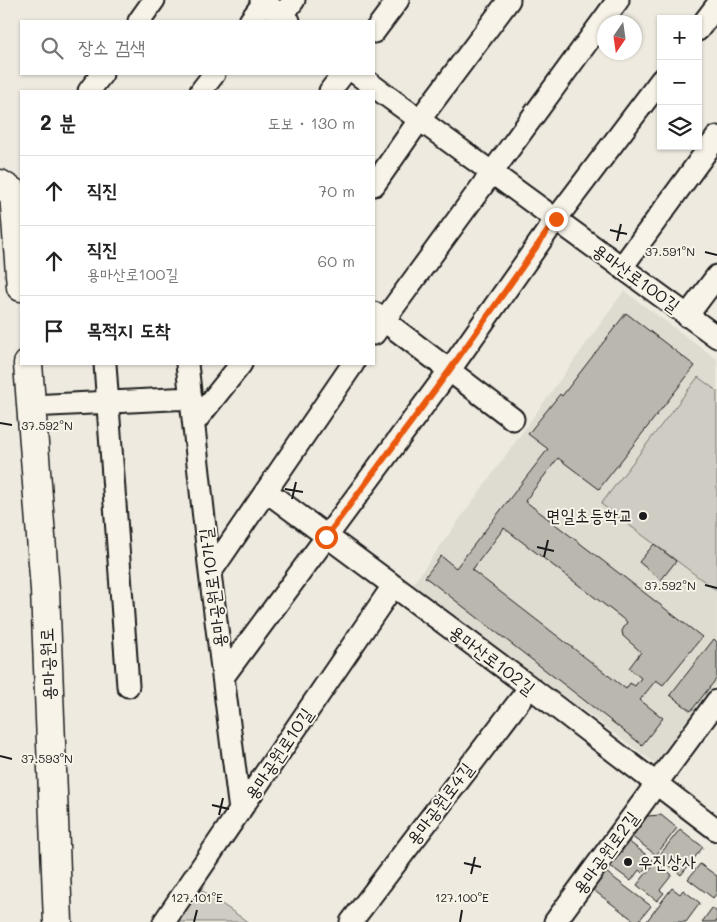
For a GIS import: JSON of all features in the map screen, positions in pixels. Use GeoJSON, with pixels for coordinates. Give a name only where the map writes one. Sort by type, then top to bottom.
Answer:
{"type":"FeatureCollection","features":[{"type":"Feature","properties":{"kind":"street"},"geometry":{"type":"LineString","coordinates":[[140,20],[154,0]]}},
{"type":"Feature","properties":{"kind":"street"},"geometry":{"type":"LineString","coordinates":[[375,31],[398,0]]}},
{"type":"Feature","properties":{"kind":"street"},"geometry":{"type":"LineString","coordinates":[[375,184],[420,119],[509,0]]}},
{"type":"Feature","properties":{"kind":"street"},"geometry":{"type":"LineString","coordinates":[[513,420],[449,371],[377,322],[492,172],[618,0]]}},
{"type":"Feature","properties":{"kind":"street"},"geometry":{"type":"LineString","coordinates":[[251,20],[262,1],[288,12]]}},
{"type":"Feature","properties":{"kind":"street"},"geometry":{"type":"LineString","coordinates":[[702,25],[717,5]]}},
{"type":"Feature","properties":{"kind":"street"},"geometry":{"type":"LineString","coordinates":[[90,90],[101,75]]}},
{"type":"Feature","properties":{"kind":"street"},"geometry":{"type":"LineString","coordinates":[[202,90],[213,75]]}},
{"type":"Feature","properties":{"kind":"street"},"geometry":{"type":"LineString","coordinates":[[331,90],[341,75]]}},
{"type":"Feature","properties":{"kind":"street","name":"용마산로100길"},"geometry":{"type":"LineString","coordinates":[[358,75],[717,337]]}},
{"type":"Feature","properties":{"kind":"street"},"geometry":{"type":"LineString","coordinates":[[223,676],[449,371],[556,219],[657,85]]}},
{"type":"Feature","properties":{"kind":"street"},"geometry":{"type":"LineString","coordinates":[[622,268],[717,137]]}},
{"type":"Feature","properties":{"kind":"street"},"geometry":{"type":"LineString","coordinates":[[15,189],[20,271]]}},
{"type":"Feature","properties":{"kind":"street"},"geometry":{"type":"LineString","coordinates":[[687,316],[717,276]]}},
{"type":"Feature","properties":{"kind":"street","name":"용마공원로"},"geometry":{"type":"LineString","coordinates":[[28,365],[45,590],[58,922]]}},
{"type":"Feature","properties":{"kind":"street"},"geometry":{"type":"LineString","coordinates":[[104,365],[128,686]]}},
{"type":"Feature","properties":{"kind":"street","name":"용마공원로10가길"},"geometry":{"type":"LineString","coordinates":[[187,365],[210,573],[240,811]]}},
{"type":"Feature","properties":{"kind":"street"},"geometry":{"type":"LineString","coordinates":[[194,423],[240,365]]}},
{"type":"Feature","properties":{"kind":"street"},"geometry":{"type":"LineString","coordinates":[[210,573],[352,365]]}},
{"type":"Feature","properties":{"kind":"street"},"geometry":{"type":"LineString","coordinates":[[31,406],[191,398]]}},
{"type":"Feature","properties":{"kind":"street","name":"용마산로102길"},"geometry":{"type":"LineString","coordinates":[[266,491],[716,828]]}},
{"type":"Feature","properties":{"kind":"street","name":"용마공원로10길"},"geometry":{"type":"LineString","coordinates":[[164,922],[393,586]]}},
{"type":"Feature","properties":{"kind":"street","name":"용마공원로4길"},"geometry":{"type":"LineString","coordinates":[[351,922],[530,687]]}},
{"type":"Feature","properties":{"kind":"street"},"geometry":{"type":"LineString","coordinates":[[656,784],[717,701]]}},
{"type":"Feature","properties":{"kind":"street","name":"용마공원로2길"},"geometry":{"type":"LineString","coordinates":[[555,922],[656,784]]}},
{"type":"Feature","properties":{"kind":"shaded area"},"geometry":{"type":"Polygon","coordinates":[[[624,291],[717,359],[717,682],[656,764],[413,584],[624,291]]]}},
{"type":"Feature","properties":{"kind":"shaded area"},"geometry":{"type":"Polygon","coordinates":[[[698,377],[717,391],[717,591],[601,504],[698,377]]]}},
{"type":"Feature","properties":{"kind":"shaded area"},"geometry":{"type":"Polygon","coordinates":[[[194,885],[248,922],[168,922],[194,885]]]}},
{"type":"Feature","properties":{"kind":"building"},"geometry":{"type":"Polygon","coordinates":[[[626,313],[695,366],[599,489],[558,458],[525,501],[702,637],[663,685],[656,680],[640,700],[663,718],[642,745],[425,577],[441,556],[456,568],[548,449],[528,434],[560,394],[562,396],[626,313]],[[504,528],[472,570],[626,689],[630,683],[635,686],[641,678],[629,668],[641,652],[623,636],[622,631],[627,622],[504,528]]]}},
{"type":"Feature","properties":{"kind":"building"},"geometry":{"type":"Polygon","coordinates":[[[654,544],[676,561],[661,580],[639,562],[654,544]]]}},
{"type":"Feature","properties":{"kind":"building"},"geometry":{"type":"Polygon","coordinates":[[[714,639],[717,642],[717,678],[691,711],[670,695],[714,639]]]}},
{"type":"Feature","properties":{"kind":"building"},"geometry":{"type":"Polygon","coordinates":[[[661,815],[677,828],[656,855],[631,836],[647,816],[661,815]]]}},
{"type":"Feature","properties":{"kind":"building"},"geometry":{"type":"Polygon","coordinates":[[[680,829],[703,847],[681,875],[658,857],[680,829]]]}},
{"type":"Feature","properties":{"kind":"building"},"geometry":{"type":"Polygon","coordinates":[[[628,841],[653,860],[642,873],[639,870],[631,881],[609,865],[628,841]]]}},
{"type":"Feature","properties":{"kind":"building"},"geometry":{"type":"Polygon","coordinates":[[[656,861],[672,875],[660,890],[664,893],[657,901],[637,885],[656,861]]]}},
{"type":"Feature","properties":{"kind":"building"},"geometry":{"type":"Polygon","coordinates":[[[700,864],[717,876],[717,893],[713,898],[688,879],[700,864]]]}},
{"type":"Feature","properties":{"kind":"building"},"geometry":{"type":"Polygon","coordinates":[[[606,872],[651,906],[638,922],[592,889],[606,872]]]}},
{"type":"Feature","properties":{"kind":"building"},"geometry":{"type":"Polygon","coordinates":[[[672,888],[680,894],[683,890],[700,903],[686,922],[646,922],[672,888]]]}},
{"type":"Feature","properties":{"kind":"building"},"geometry":{"type":"Polygon","coordinates":[[[712,908],[717,912],[717,922],[702,922],[712,908]]]}},
{"type":"Feature","properties":{"kind":"place","name":"면일초등학교"},"geometry":{"type":"Point","coordinates":[643,516]}},
{"type":"Feature","properties":{"kind":"place","name":"우진상사"},"geometry":{"type":"Point","coordinates":[628,862]}},
{"type":"Feature","properties":{"kind":"route"},"geometry":{"type":"LineString","coordinates":[[326,537],[449,371],[556,219]]}}]}
